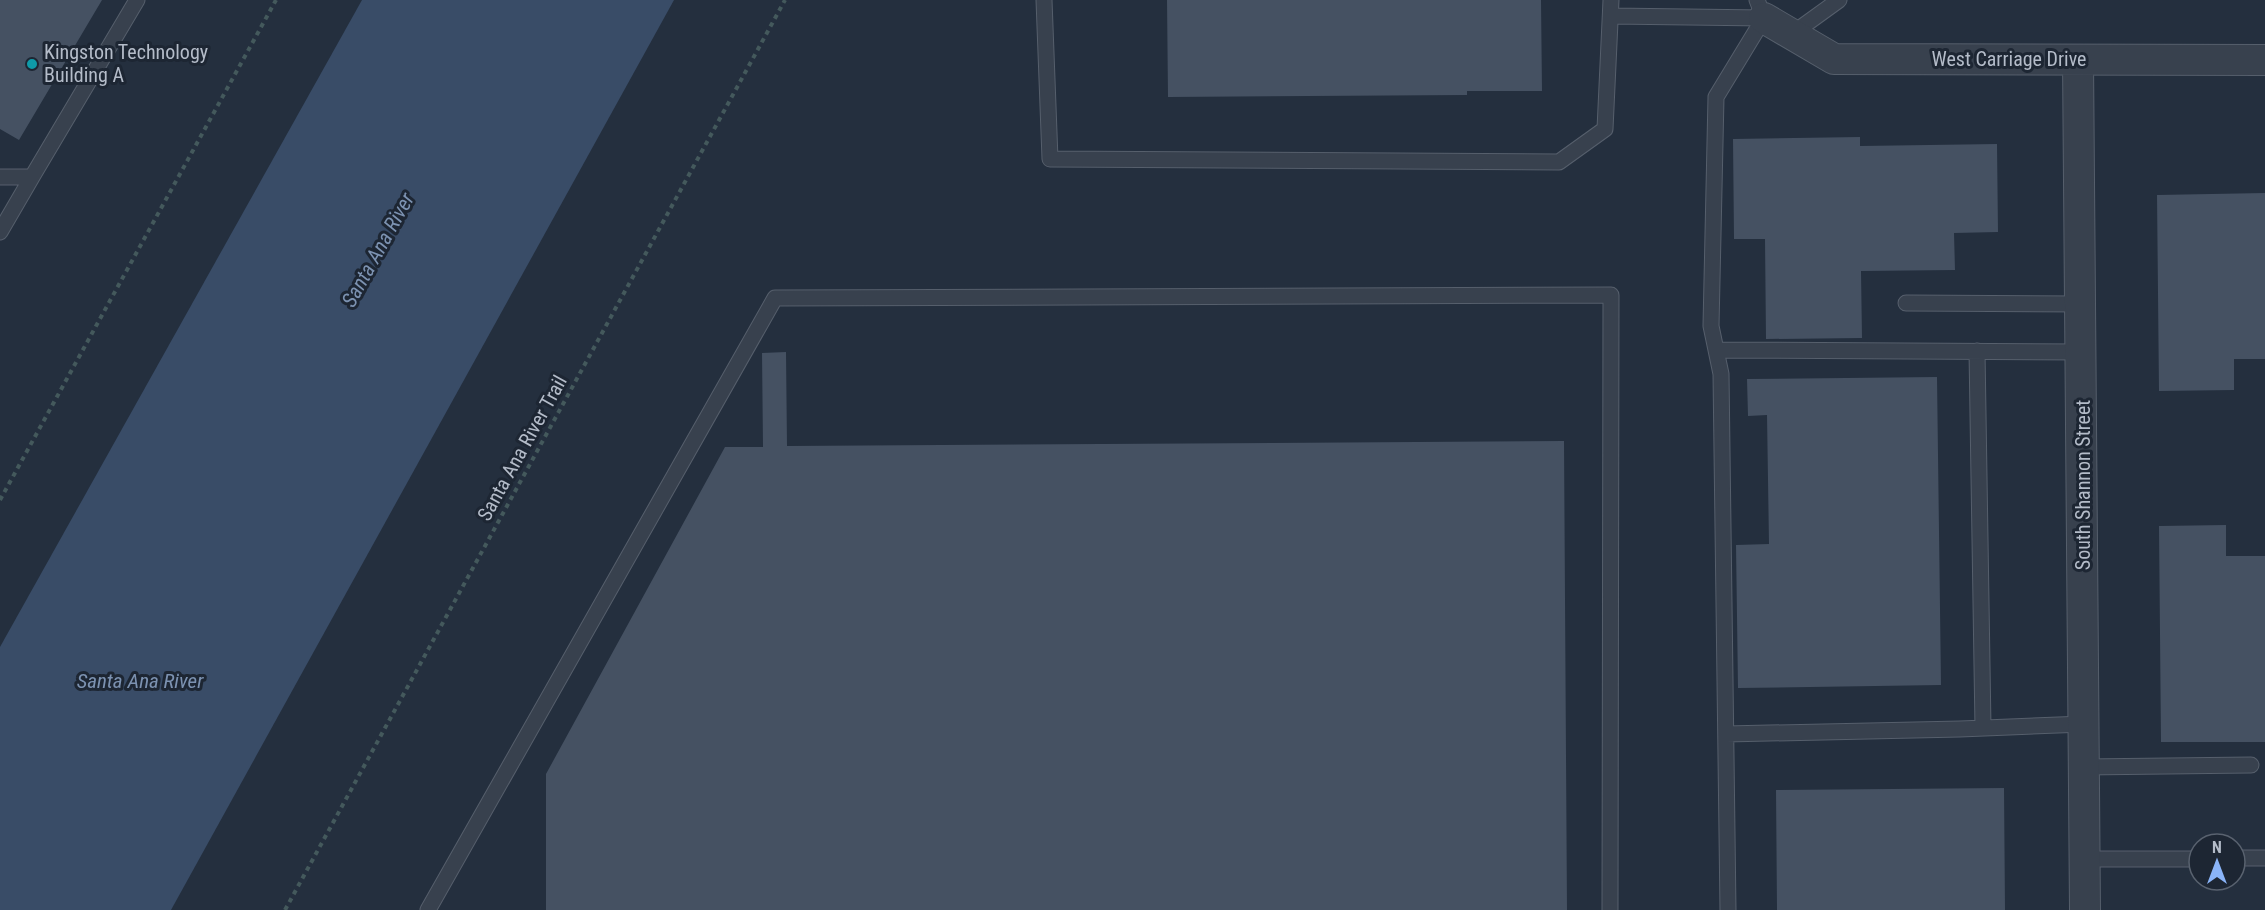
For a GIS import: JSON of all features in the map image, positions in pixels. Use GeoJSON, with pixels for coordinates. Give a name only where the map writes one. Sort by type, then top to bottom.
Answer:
{"type":"FeatureCollection","features":[{"type":"Feature","properties":{"kind":"street","name":"West Carriage Drive"},"geometry":{"type":"LineString","coordinates":[[1761,9],[1792,34],[1834,59],[2265,60]]}},
{"type":"Feature","properties":{"kind":"street","name":"South Shannon Street"},"geometry":{"type":"LineString","coordinates":[[2078,60],[2085,910]]}},
{"type":"Feature","properties":{"kind":"lane"},"geometry":{"type":"LineString","coordinates":[[0,232],[137,0]]}},
{"type":"Feature","properties":{"kind":"lane"},"geometry":{"type":"LineString","coordinates":[[1044,0],[1050,159],[1559,162],[1605,129],[1611,0]]}},
{"type":"Feature","properties":{"kind":"lane"},"geometry":{"type":"LineString","coordinates":[[1792,34],[1839,0]]}},
{"type":"Feature","properties":{"kind":"lane"},"geometry":{"type":"LineString","coordinates":[[1612,16],[1761,9],[1716,98],[1711,326],[1721,374],[1728,910]]}},
{"type":"Feature","properties":{"kind":"lane"},"geometry":{"type":"LineString","coordinates":[[0,177],[32,177]]}},
{"type":"Feature","properties":{"kind":"lane"},"geometry":{"type":"LineString","coordinates":[[428,910],[775,298],[1611,295],[1610,910]]}},
{"type":"Feature","properties":{"kind":"lane"},"geometry":{"type":"LineString","coordinates":[[1906,303],[2081,304]]}},
{"type":"Feature","properties":{"kind":"lane"},"geometry":{"type":"LineString","coordinates":[[1716,350],[2082,352]]}},
{"type":"Feature","properties":{"kind":"lane"},"geometry":{"type":"LineString","coordinates":[[1977,351],[1983,728]]}},
{"type":"Feature","properties":{"kind":"lane"},"geometry":{"type":"LineString","coordinates":[[1726,735],[2084,724]]}},
{"type":"Feature","properties":{"kind":"lane"},"geometry":{"type":"LineString","coordinates":[[2084,767],[2251,765]]}},
{"type":"Feature","properties":{"kind":"lane"},"geometry":{"type":"LineString","coordinates":[[2085,859],[2187,858]]}},
{"type":"Feature","properties":{"kind":"lane"},"geometry":{"type":"LineString","coordinates":[[2247,858],[2265,858]]}},
{"type":"Feature","properties":{"kind":"path"},"geometry":{"type":"LineString","coordinates":[[0,500],[276,0]]}},
{"type":"Feature","properties":{"kind":"path","name":"Santa Ana River Trail"},"geometry":{"type":"LineString","coordinates":[[285,910],[784,0]]}},
{"type":"Feature","properties":{"kind":"water","name":"Santa Ana River"},"geometry":{"type":"Polygon","coordinates":[[[362,0],[674,0],[171,910],[0,910],[0,647],[362,0]]]}},
{"type":"Feature","properties":{"kind":"building","name":"Kingston Technology Building A"},"geometry":{"type":"Polygon","coordinates":[[[0,0],[102,0],[19,140],[0,129],[0,0]]]}},
{"type":"Feature","properties":{"kind":"building"},"geometry":{"type":"Polygon","coordinates":[[[1167,0],[1541,0],[1542,91],[1467,91],[1467,95],[1168,97],[1167,0]]]}},
{"type":"Feature","properties":{"kind":"building"},"geometry":{"type":"Polygon","coordinates":[[[1860,137],[1860,146],[1997,144],[1998,232],[1954,233],[1955,270],[1861,271],[1862,338],[1766,339],[1765,239],[1734,239],[1733,139],[1860,137]]]}},
{"type":"Feature","properties":{"kind":"building"},"geometry":{"type":"Polygon","coordinates":[[[2265,193],[2265,359],[2234,359],[2234,390],[2159,391],[2157,195],[2265,193]]]}},
{"type":"Feature","properties":{"kind":"building"},"geometry":{"type":"Polygon","coordinates":[[[786,352],[787,446],[1564,441],[1567,910],[546,910],[546,774],[725,447],[763,447],[762,353],[786,352]]]}},
{"type":"Feature","properties":{"kind":"building"},"geometry":{"type":"Polygon","coordinates":[[[1937,377],[1941,685],[1738,688],[1736,545],[1769,544],[1767,415],[1748,416],[1747,379],[1937,377]]]}},
{"type":"Feature","properties":{"kind":"building"},"geometry":{"type":"Polygon","coordinates":[[[2226,525],[2226,556],[2265,556],[2265,742],[2161,742],[2159,526],[2226,525]]]}},
{"type":"Feature","properties":{"kind":"building"},"geometry":{"type":"Polygon","coordinates":[[[2004,788],[2005,910],[1777,910],[1776,790],[2004,788]]]}},
{"type":"Feature","properties":{"kind":"place","name":"Kingston Technology Building A"},"geometry":{"type":"Point","coordinates":[32,64]}}]}
